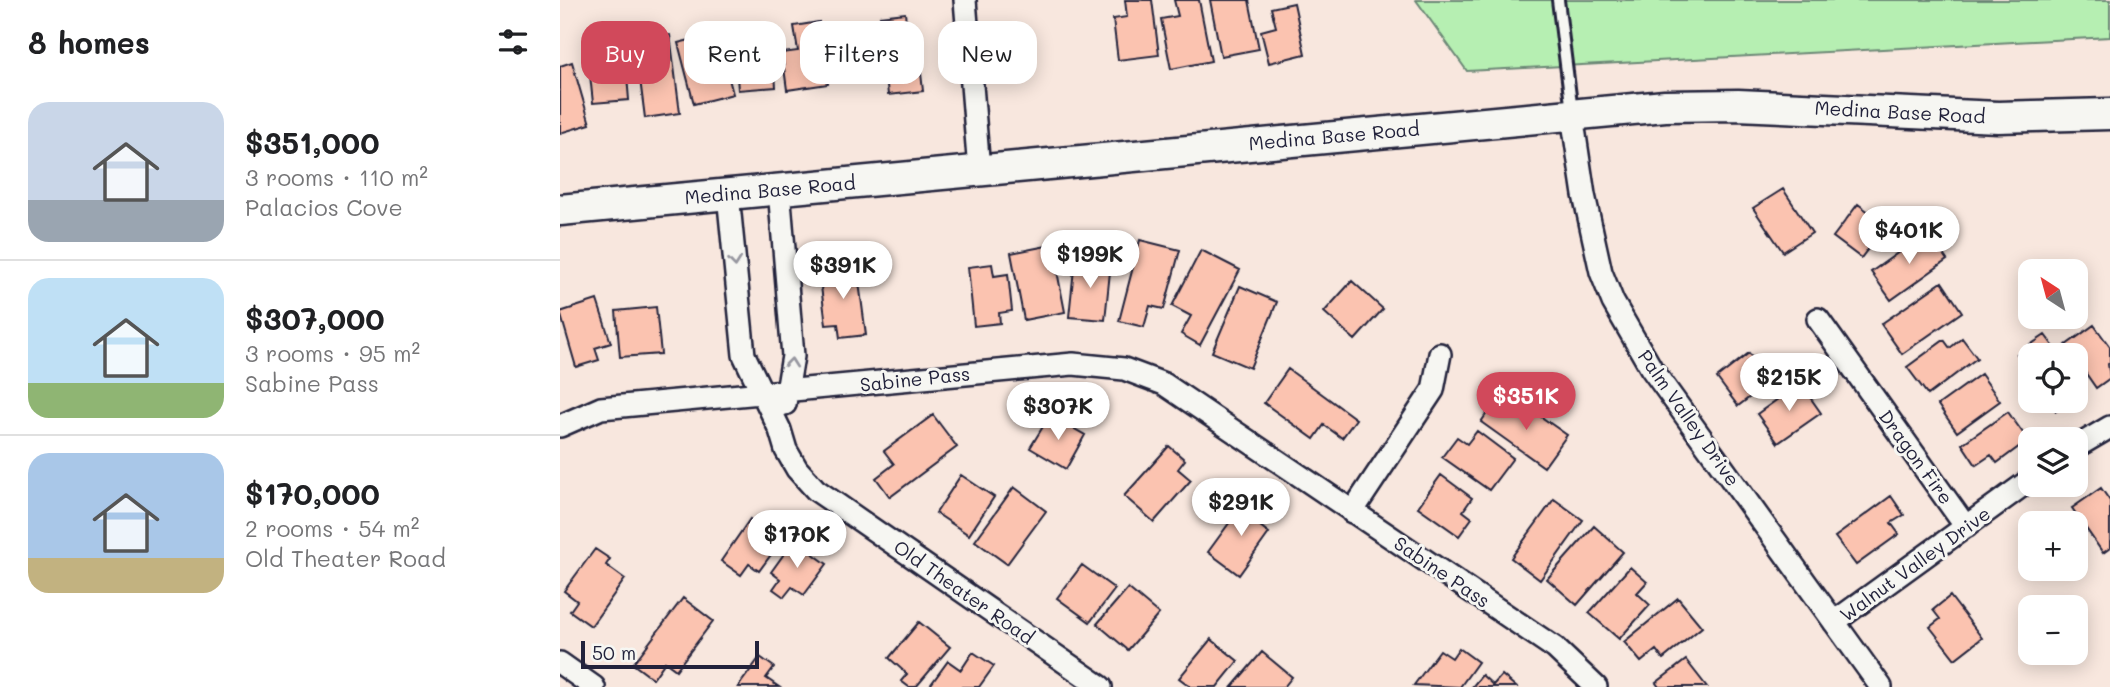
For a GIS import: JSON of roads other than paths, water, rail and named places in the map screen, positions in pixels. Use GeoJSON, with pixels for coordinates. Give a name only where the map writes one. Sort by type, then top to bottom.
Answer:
{"type":"FeatureCollection","features":[{"type":"Feature","properties":{"kind":"street"},"geometry":{"type":"LineString","coordinates":[[965,0],[979,170]]}},
{"type":"Feature","properties":{"kind":"street","name":"Medina Base Road"},"geometry":{"type":"LineString","coordinates":[[560,210],[1665,106],[1726,105],[1998,117],[2110,114]]}},
{"type":"Feature","properties":{"kind":"street","name":"Palm Valley Drive"},"geometry":{"type":"LineString","coordinates":[[1572,115],[1584,195],[1601,272],[1613,302],[1651,368],[1881,687]]}},
{"type":"Feature","properties":{"kind":"street"},"geometry":{"type":"LineString","coordinates":[[779,189],[793,356],[780,430]]}},
{"type":"Feature","properties":{"kind":"street","name":"Old Theater Road"},"geometry":{"type":"LineString","coordinates":[[728,194],[744,355],[797,469],[816,490],[1101,687]]}},
{"type":"Feature","properties":{"kind":"street","name":"Dragon Fire"},"geometry":{"type":"LineString","coordinates":[[1818,319],[1966,527]]}},
{"type":"Feature","properties":{"kind":"street"},"geometry":{"type":"LineString","coordinates":[[1353,512],[1433,390],[1440,354]]}},
{"type":"Feature","properties":{"kind":"street","name":"Sabine Pass"},"geometry":{"type":"LineString","coordinates":[[560,426],[601,408],[1073,364],[1124,369],[1164,384],[1555,648],[1596,687]]}},
{"type":"Feature","properties":{"kind":"street"},"geometry":{"type":"LineString","coordinates":[[2088,440],[2110,427]]}},
{"type":"Feature","properties":{"kind":"street","name":"Walnut Valley Drive"},"geometry":{"type":"LineString","coordinates":[[1834,622],[2018,489]]}},
{"type":"Feature","properties":{"kind":"street"},"geometry":{"type":"LineString","coordinates":[[560,663],[594,687]]}},
{"type":"Feature","properties":{"kind":"lane"},"geometry":{"type":"LineString","coordinates":[[1558,0],[1572,115]]}}]}
